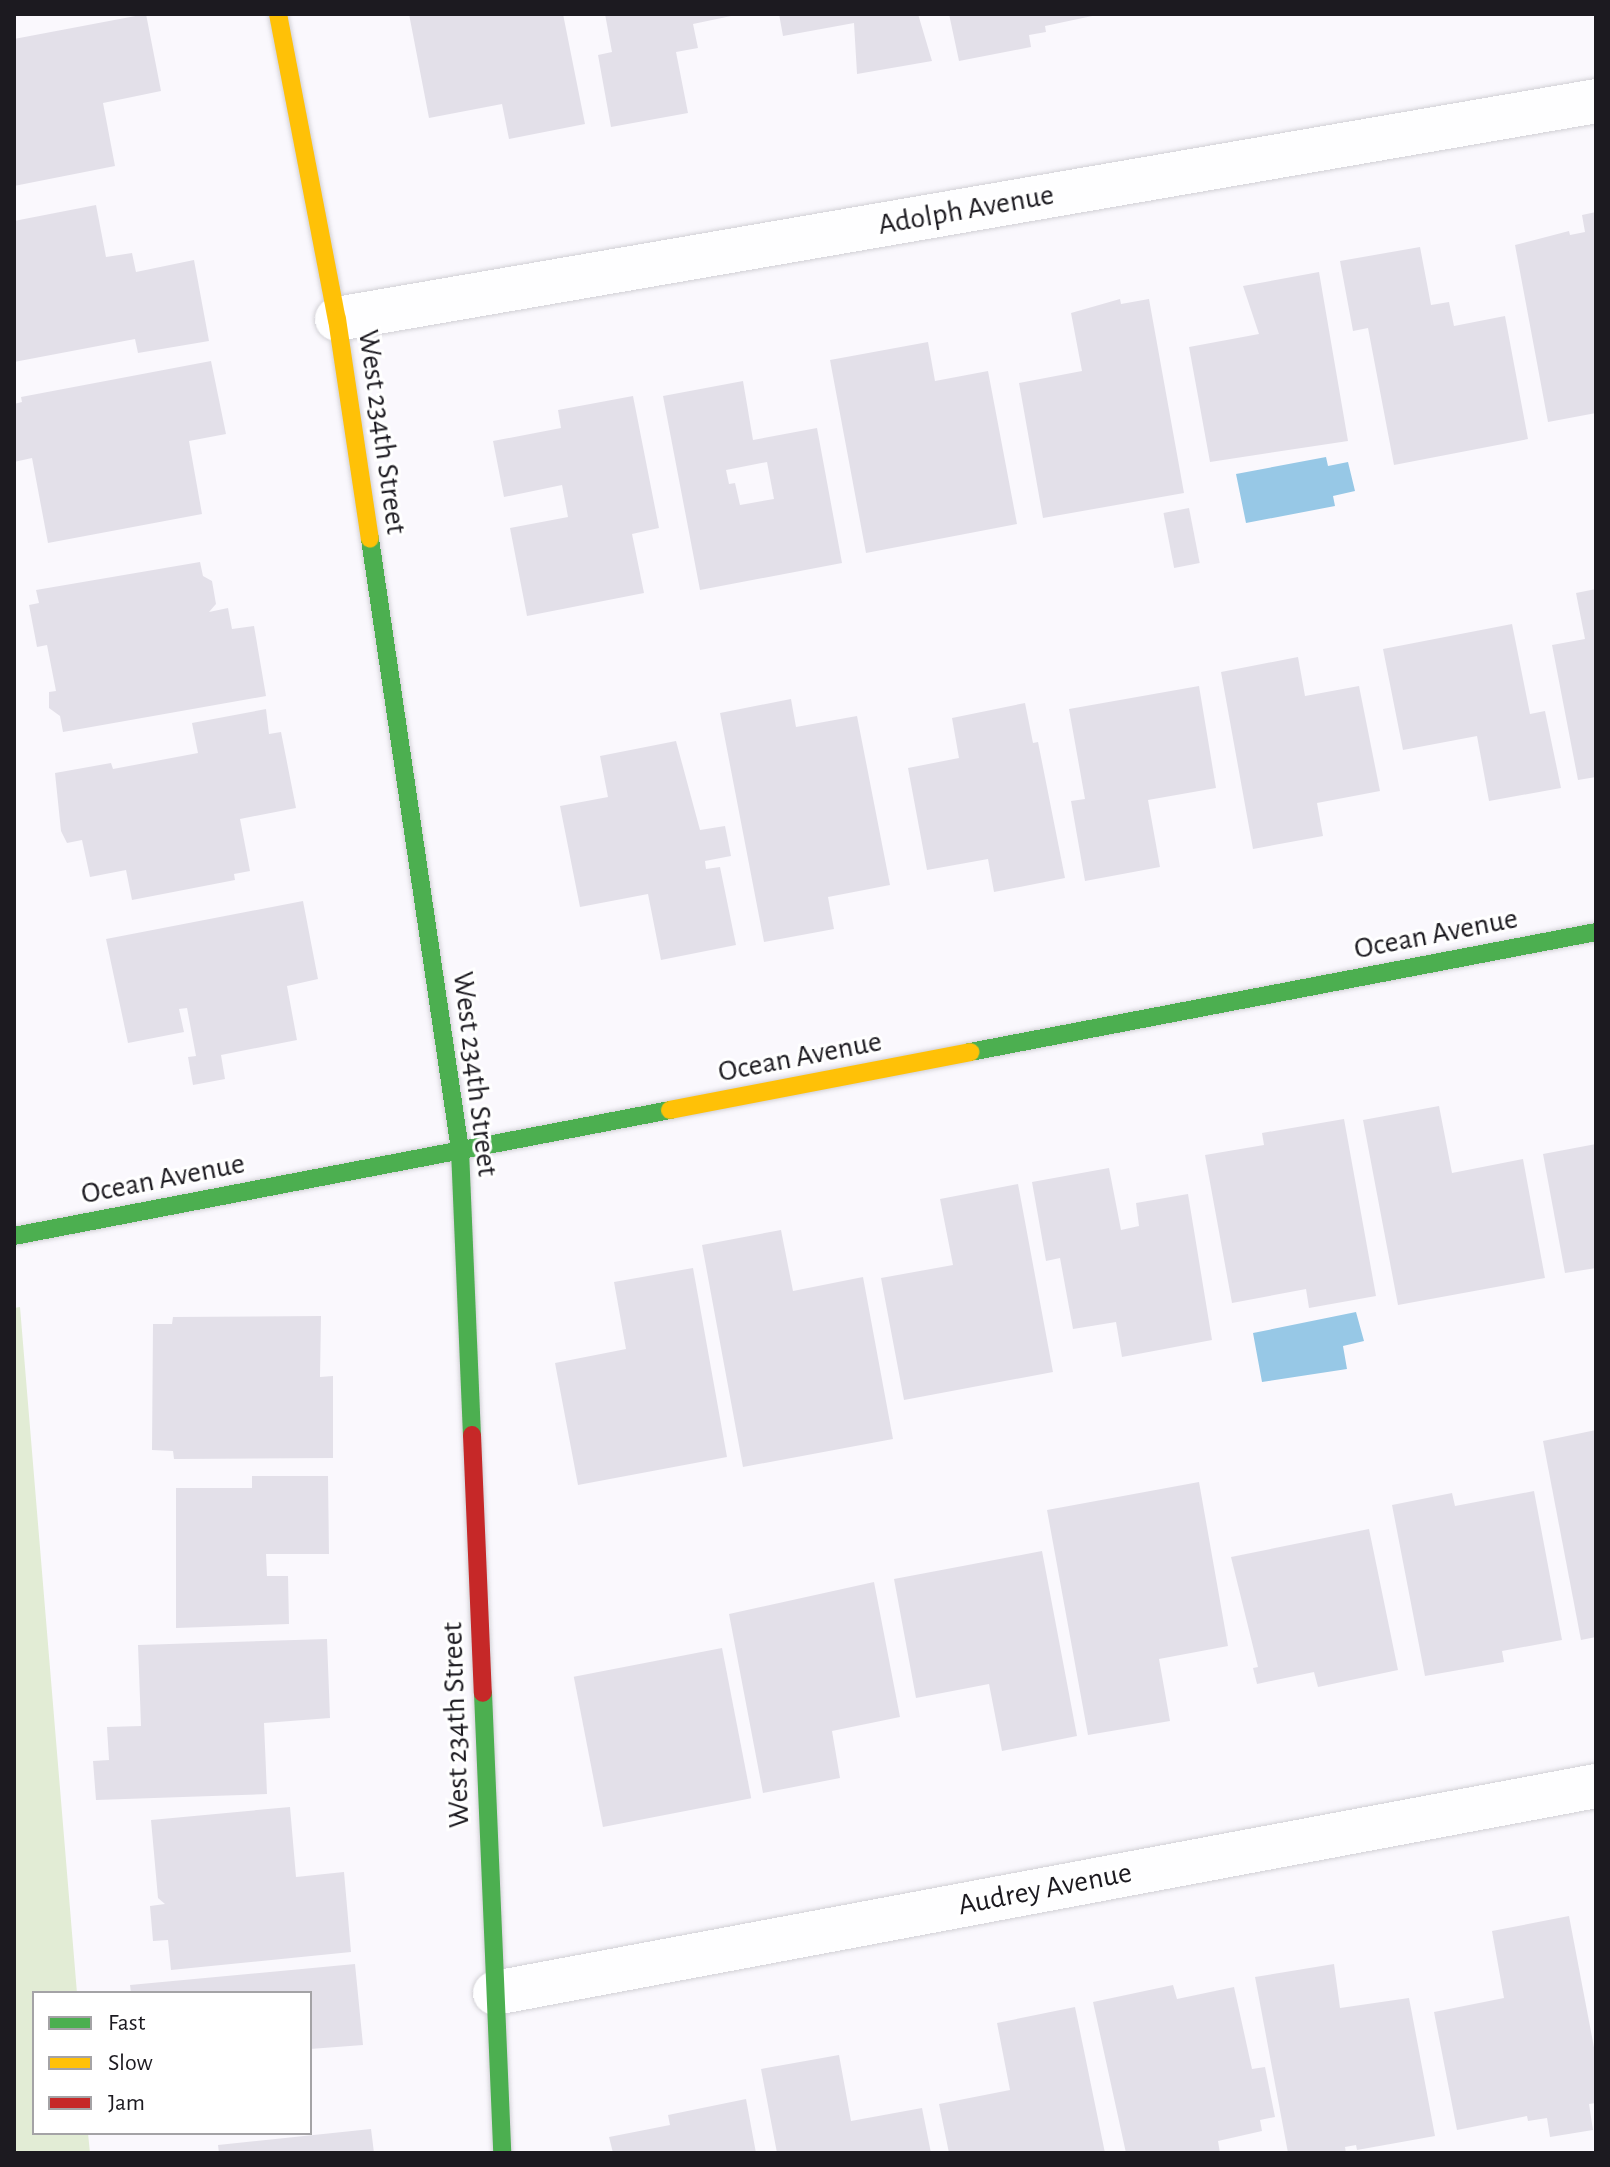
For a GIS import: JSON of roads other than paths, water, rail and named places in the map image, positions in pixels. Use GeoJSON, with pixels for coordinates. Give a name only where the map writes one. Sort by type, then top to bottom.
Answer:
{"type":"FeatureCollection","features":[{"type":"Feature","properties":{"kind":"street","name":"West 234th Street"},"geometry":{"type":"LineString","coordinates":[[278,14],[337,319],[460,1150],[502,2153]]}},
{"type":"Feature","properties":{"kind":"street","name":"Adolph Avenue"},"geometry":{"type":"LineString","coordinates":[[337,319],[1596,101]]}},
{"type":"Feature","properties":{"kind":"street","name":"Ocean Avenue"},"geometry":{"type":"LineString","coordinates":[[14,1236],[1596,932]]}},
{"type":"Feature","properties":{"kind":"street","name":"Audrey Avenue"},"geometry":{"type":"LineString","coordinates":[[495,1993],[1596,1786]]}},
{"type":"Feature","properties":{"kind":"water"},"geometry":{"type":"Polygon","coordinates":[[[1326,457],[1328,466],[1348,462],[1355,491],[1333,496],[1335,506],[1246,523],[1236,474],[1326,457]]]}},
{"type":"Feature","properties":{"kind":"water"},"geometry":{"type":"Polygon","coordinates":[[[1356,1312],[1364,1341],[1343,1346],[1347,1369],[1262,1382],[1253,1333],[1356,1312]]]}}]}
